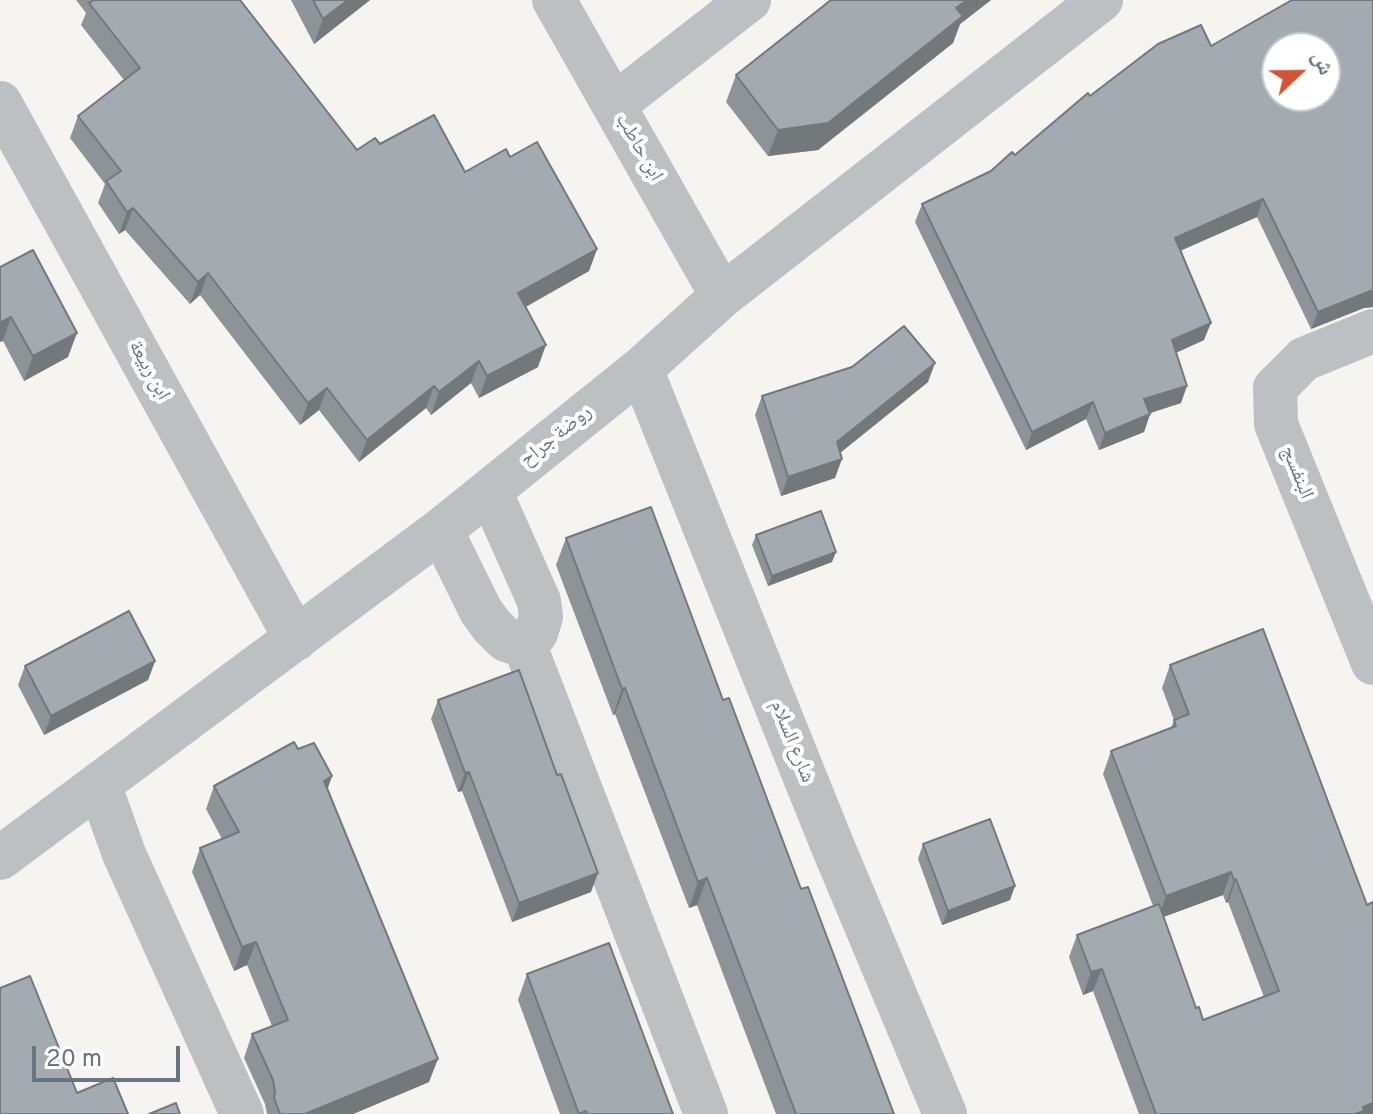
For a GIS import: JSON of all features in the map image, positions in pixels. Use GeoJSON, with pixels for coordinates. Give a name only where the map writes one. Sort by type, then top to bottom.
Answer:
{"type":"FeatureCollection","features":[{"type":"Feature","properties":{"kind":"street","name":"ابن حاطب"},"geometry":{"type":"LineString","coordinates":[[554,0],[722,296]]}},
{"type":"Feature","properties":{"kind":"street"},"geometry":{"type":"LineString","coordinates":[[614,105],[749,0]]}},
{"type":"Feature","properties":{"kind":"street","name":"روضة جراح"},"geometry":{"type":"LineString","coordinates":[[0,858],[441,530],[641,369],[722,296],[1101,0]]}},
{"type":"Feature","properties":{"kind":"street","name":"ابن ربيعة"},"geometry":{"type":"LineString","coordinates":[[0,103],[296,639]]}},
{"type":"Feature","properties":{"kind":"street","name":"البنفسج"},"geometry":{"type":"LineString","coordinates":[[1373,331],[1304,359],[1275,388],[1276,424],[1373,663]]}},
{"type":"Feature","properties":{"kind":"street","name":"شارع السلام"},"geometry":{"type":"LineString","coordinates":[[641,369],[831,842],[945,1114]]}},
{"type":"Feature","properties":{"kind":"street"},"geometry":{"type":"LineString","coordinates":[[490,491],[539,601],[541,617],[536,633],[525,646]]}},
{"type":"Feature","properties":{"kind":"street"},"geometry":{"type":"LineString","coordinates":[[441,530],[481,611],[506,640],[525,646]]}},
{"type":"Feature","properties":{"kind":"street"},"geometry":{"type":"LineString","coordinates":[[525,646],[706,1114]]}},
{"type":"Feature","properties":{"kind":"street"},"geometry":{"type":"LineString","coordinates":[[99,784],[124,854],[242,1114]]}},
{"type":"Feature","properties":{"kind":"building"},"geometry":{"type":"Polygon","coordinates":[[[94,0],[240,0],[357,150],[375,138],[380,144],[434,115],[465,172],[506,149],[510,157],[537,142],[597,249],[518,293],[546,345],[487,376],[479,361],[439,392],[434,386],[367,440],[327,388],[308,403],[208,273],[198,282],[133,208],[127,212],[106,181],[121,171],[78,116],[140,68],[89,3],[94,0]]]}},
{"type":"Feature","properties":{"kind":"building"},"geometry":{"type":"Polygon","coordinates":[[[313,0],[348,0],[323,19],[313,0]]]}},
{"type":"Feature","properties":{"kind":"building"},"geometry":{"type":"Polygon","coordinates":[[[831,0],[967,0],[956,8],[963,16],[828,123],[778,130],[736,75],[831,0]]]}},
{"type":"Feature","properties":{"kind":"building"},"geometry":{"type":"Polygon","coordinates":[[[1292,0],[1373,0],[1373,290],[1318,312],[1263,199],[1175,238],[1211,323],[1172,340],[1187,386],[1144,399],[1150,414],[1105,433],[1093,402],[1032,432],[922,204],[991,171],[1012,152],[1015,155],[1088,93],[1090,96],[1158,44],[1201,25],[1211,46],[1292,0]]]}},
{"type":"Feature","properties":{"kind":"building"},"geometry":{"type":"Polygon","coordinates":[[[33,250],[77,333],[33,356],[11,317],[0,323],[0,267],[33,250]]]}},
{"type":"Feature","properties":{"kind":"building"},"geometry":{"type":"Polygon","coordinates":[[[904,326],[935,363],[837,442],[842,459],[788,477],[762,396],[852,367],[904,326]]]}},
{"type":"Feature","properties":{"kind":"building"},"geometry":{"type":"Polygon","coordinates":[[[651,507],[723,700],[729,698],[801,889],[808,887],[894,1114],[796,1114],[707,878],[698,882],[566,538],[651,507]]]}},
{"type":"Feature","properties":{"kind":"building"},"geometry":{"type":"Polygon","coordinates":[[[821,511],[836,552],[772,576],[756,535],[821,511]]]}},
{"type":"Feature","properties":{"kind":"building"},"geometry":{"type":"Polygon","coordinates":[[[129,611],[155,661],[51,716],[25,666],[129,611]]]}},
{"type":"Feature","properties":{"kind":"building"},"geometry":{"type":"Polygon","coordinates":[[[1263,629],[1367,905],[1373,902],[1373,1103],[1355,1114],[1156,1114],[1102,969],[1091,972],[1077,935],[1159,904],[1203,1020],[1279,991],[1231,872],[1166,896],[1111,751],[1176,726],[1174,720],[1189,714],[1170,665],[1263,629]]]}},
{"type":"Feature","properties":{"kind":"building"},"geometry":{"type":"Polygon","coordinates":[[[519,670],[557,775],[561,774],[598,873],[519,903],[438,700],[519,670]]]}},
{"type":"Feature","properties":{"kind":"building"},"geometry":{"type":"Polygon","coordinates":[[[294,742],[298,749],[314,743],[332,776],[324,781],[438,1059],[305,1114],[280,1114],[274,1098],[273,1080],[252,1034],[288,1020],[256,942],[242,947],[200,848],[239,832],[214,786],[294,742]]]}},
{"type":"Feature","properties":{"kind":"building"},"geometry":{"type":"Polygon","coordinates":[[[990,819],[1015,886],[948,911],[923,844],[990,819]]]}},
{"type":"Feature","properties":{"kind":"building"},"geometry":{"type":"Polygon","coordinates":[[[609,943],[673,1114],[587,1114],[586,1111],[579,1114],[527,974],[609,943]]]}},
{"type":"Feature","properties":{"kind":"building"},"geometry":{"type":"Polygon","coordinates":[[[30,976],[77,1093],[113,1078],[128,1114],[0,1114],[0,988],[30,976]]]}},
{"type":"Feature","properties":{"kind":"building"},"geometry":{"type":"Polygon","coordinates":[[[176,1103],[180,1114],[149,1114],[176,1103]]]}}]}
